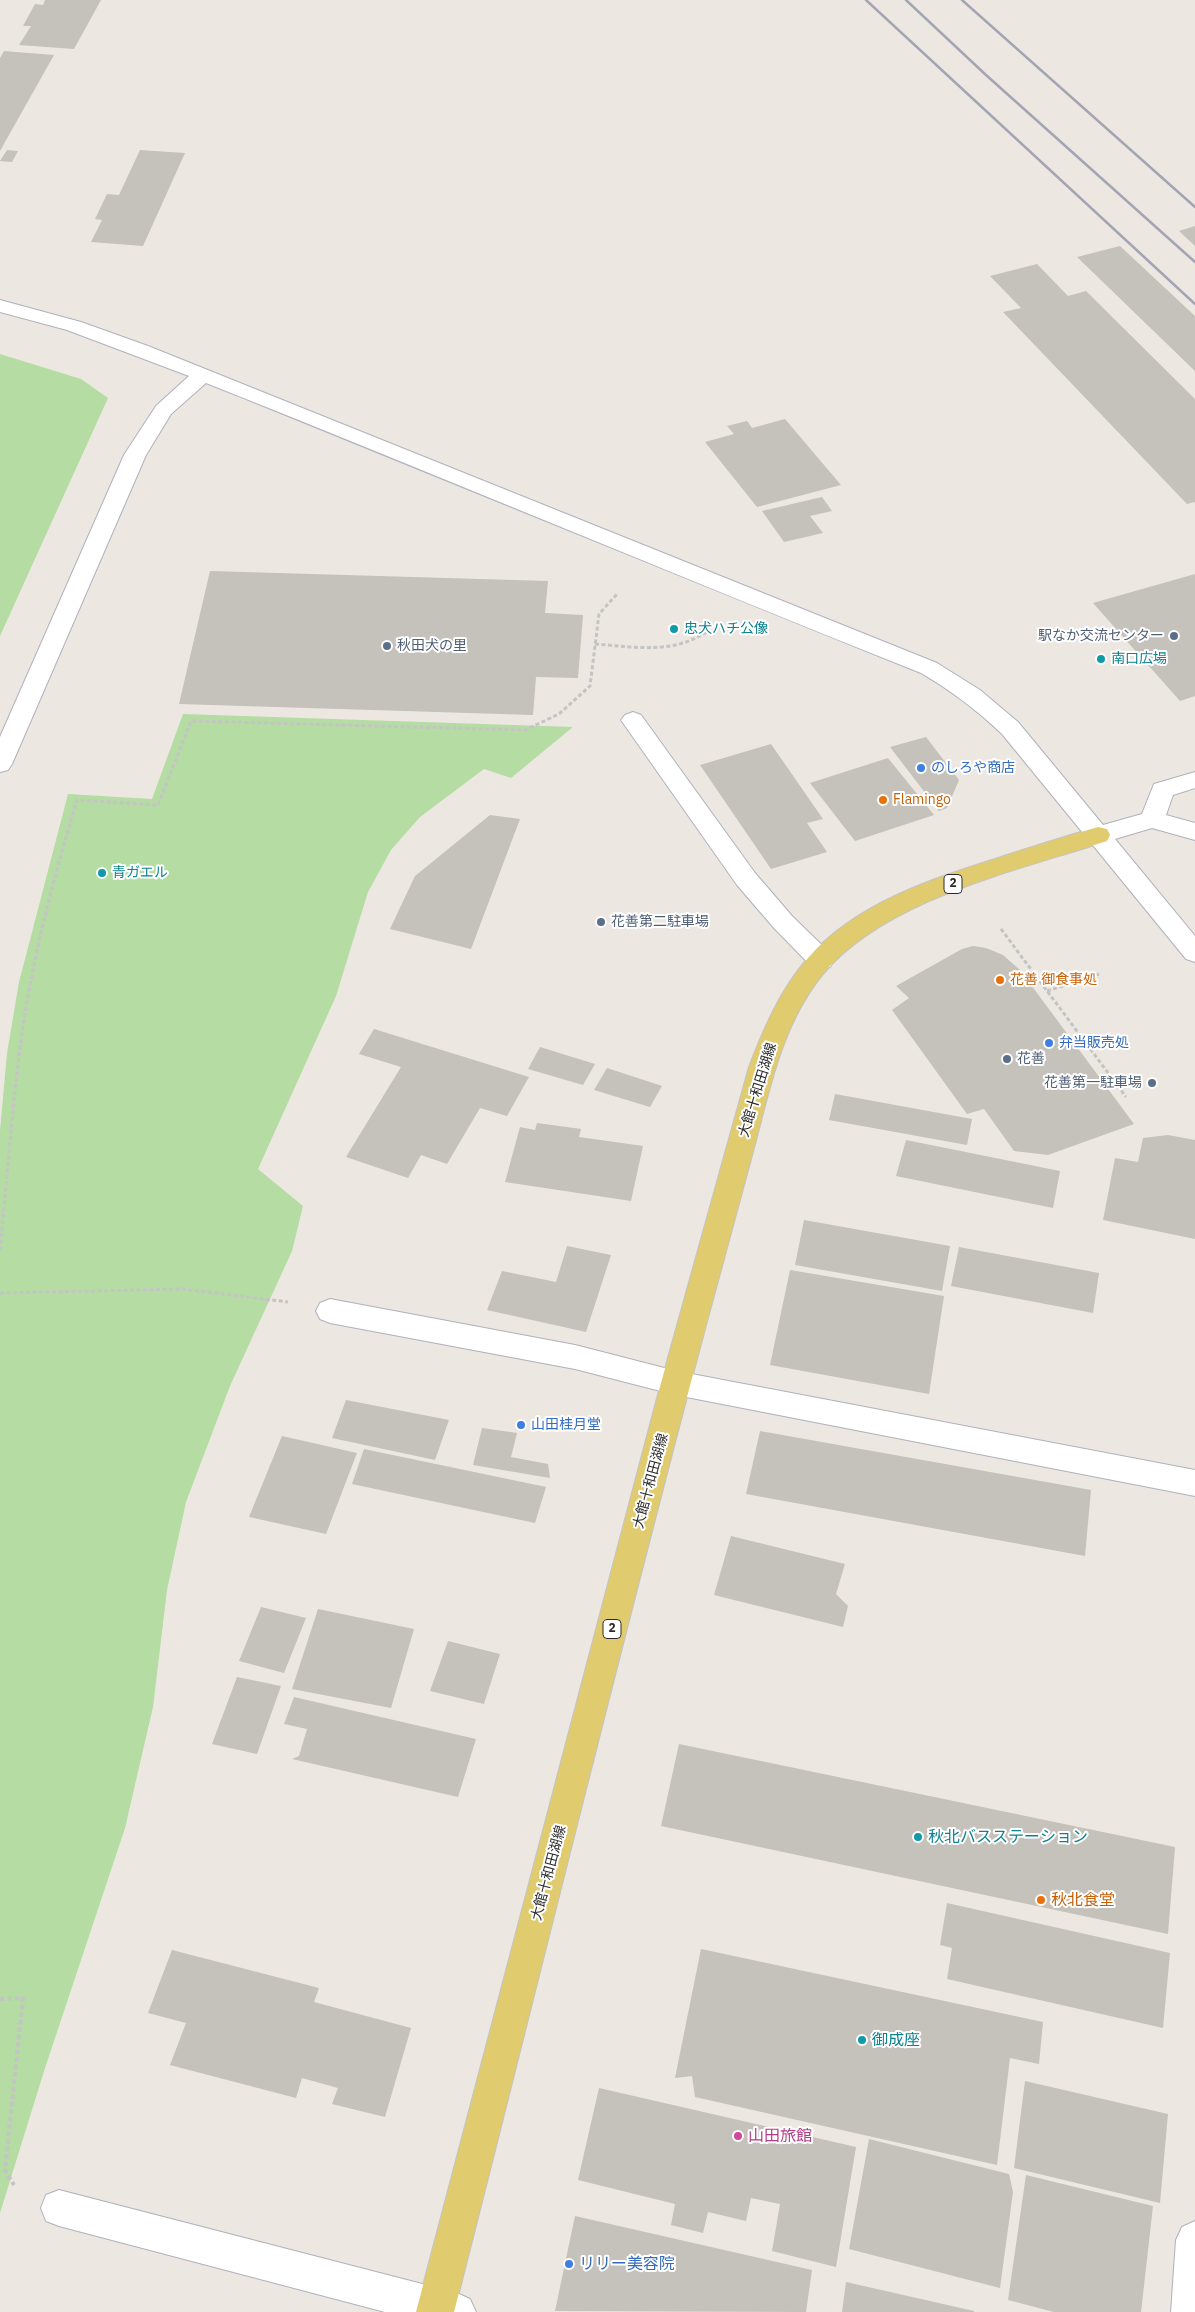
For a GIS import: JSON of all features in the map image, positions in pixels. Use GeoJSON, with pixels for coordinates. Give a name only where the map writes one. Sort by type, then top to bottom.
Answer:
{"type":"FeatureCollection","features":[{"type":"Feature","properties":{"kind":"main road","name":"大館十和田湖線"},"geometry":{"type":"LineString","coordinates":[[442,2310],[676,1383],[762,1067],[778,1026],[800,986],[821,960],[849,934],[908,901],[955,883],[1098,835]]}},
{"type":"Feature","properties":{"kind":"street"},"geometry":{"type":"LineString","coordinates":[[0,306],[74,326],[141,350],[440,469],[598,536],[929,668],[962,687],[987,705],[1032,754],[1195,953]]}},
{"type":"Feature","properties":{"kind":"street"},"geometry":{"type":"LineString","coordinates":[[0,764],[135,455],[163,410],[203,375]]}},
{"type":"Feature","properties":{"kind":"street"},"geometry":{"type":"LineString","coordinates":[[633,720],[746,879],[783,922],[821,960]]}},
{"type":"Feature","properties":{"kind":"street"},"geometry":{"type":"LineString","coordinates":[[1152,819],[1163,790],[1195,780]]}},
{"type":"Feature","properties":{"kind":"street"},"geometry":{"type":"LineString","coordinates":[[1098,835],[1152,819],[1195,832]]}},
{"type":"Feature","properties":{"kind":"street"},"geometry":{"type":"LineString","coordinates":[[330,1312],[575,1357],[676,1383],[1195,1483]]}},
{"type":"Feature","properties":{"kind":"street"},"geometry":{"type":"LineString","coordinates":[[60,2208],[442,2310]]}},
{"type":"Feature","properties":{"kind":"street"},"geometry":{"type":"LineString","coordinates":[[1190,2312],[1195,2240]]}},
{"type":"Feature","properties":{"kind":"path"},"geometry":{"type":"LineString","coordinates":[[0,1250],[21,1043],[34,966],[64,843],[78,800],[158,805],[191,721],[526,730],[559,714],[590,686],[599,614],[618,593]]}},
{"type":"Feature","properties":{"kind":"path"},"geometry":{"type":"LineString","coordinates":[[595,644],[681,646],[702,637],[709,630]]}},
{"type":"Feature","properties":{"kind":"path"},"geometry":{"type":"LineString","coordinates":[[1001,929],[1126,1097]]}},
{"type":"Feature","properties":{"kind":"path"},"geometry":{"type":"LineString","coordinates":[[1047,991],[1099,974]]}},
{"type":"Feature","properties":{"kind":"path"},"geometry":{"type":"LineString","coordinates":[[0,1293],[183,1289],[270,1299]]}},
{"type":"Feature","properties":{"kind":"path"},"geometry":{"type":"LineString","coordinates":[[0,1999],[23,1998],[5,2170],[22,2197],[60,2208]]}},
{"type":"Feature","properties":{"kind":"green space"},"geometry":{"type":"Polygon","coordinates":[[[0,354],[81,379],[108,398],[0,636],[0,354]]]}},
{"type":"Feature","properties":{"kind":"green space"},"geometry":{"type":"Polygon","coordinates":[[[183,714],[573,727],[511,778],[484,769],[420,817],[391,850],[368,892],[336,996],[258,1169],[303,1206],[292,1251],[230,1386],[186,1502],[167,1590],[153,1707],[125,1828],[45,2068],[0,2213],[0,1131],[7,1053],[19,982],[68,794],[152,799],[183,714]]]}},
{"type":"Feature","properties":{"kind":"building"},"geometry":{"type":"Polygon","coordinates":[[[45,0],[101,0],[74,49],[19,45],[31,26],[23,26],[35,4],[43,5],[45,0]]]}},
{"type":"Feature","properties":{"kind":"building"},"geometry":{"type":"Polygon","coordinates":[[[4,51],[54,55],[0,151],[0,58],[4,51]]]}},
{"type":"Feature","properties":{"kind":"building"},"geometry":{"type":"Polygon","coordinates":[[[7,150],[18,151],[12,162],[0,161],[7,150]]]}},
{"type":"Feature","properties":{"kind":"building"},"geometry":{"type":"Polygon","coordinates":[[[140,150],[185,153],[143,246],[91,242],[102,220],[95,219],[107,194],[119,195],[140,150]]]}},
{"type":"Feature","properties":{"kind":"building"},"geometry":{"type":"Polygon","coordinates":[[[1195,226],[1195,246],[1179,231],[1195,226]]]}},
{"type":"Feature","properties":{"kind":"building"},"geometry":{"type":"Polygon","coordinates":[[[1120,246],[1195,316],[1195,371],[1077,257],[1120,246]]]}},
{"type":"Feature","properties":{"kind":"building"},"geometry":{"type":"Polygon","coordinates":[[[1037,264],[1068,296],[1086,291],[1195,399],[1195,502],[1187,504],[1003,312],[1021,308],[990,276],[1037,264]]]}},
{"type":"Feature","properties":{"kind":"building"},"geometry":{"type":"Polygon","coordinates":[[[785,419],[841,485],[757,507],[705,442],[734,434],[727,426],[747,421],[752,428],[785,419]]]}},
{"type":"Feature","properties":{"kind":"building"},"geometry":{"type":"Polygon","coordinates":[[[822,497],[832,511],[810,516],[823,533],[784,542],[762,511],[822,497]]]}},
{"type":"Feature","properties":{"kind":"building","name":"秋田犬の里"},"geometry":{"type":"Polygon","coordinates":[[[210,571],[548,581],[545,613],[583,615],[578,678],[536,677],[533,715],[179,704],[210,571]]]}},
{"type":"Feature","properties":{"kind":"building"},"geometry":{"type":"Polygon","coordinates":[[[1195,574],[1195,696],[1180,701],[1093,603],[1195,574]]]}},
{"type":"Feature","properties":{"kind":"building"},"geometry":{"type":"Polygon","coordinates":[[[926,737],[959,780],[947,808],[939,811],[890,747],[926,737]]]}},
{"type":"Feature","properties":{"kind":"building"},"geometry":{"type":"Polygon","coordinates":[[[771,744],[823,819],[807,823],[827,852],[771,869],[700,765],[771,744]]]}},
{"type":"Feature","properties":{"kind":"building"},"geometry":{"type":"Polygon","coordinates":[[[888,758],[934,815],[855,841],[810,783],[888,758]]]}},
{"type":"Feature","properties":{"kind":"building"},"geometry":{"type":"Polygon","coordinates":[[[490,815],[520,819],[471,949],[390,929],[415,876],[490,815]]]}},
{"type":"Feature","properties":{"kind":"building","name":"花善"},"geometry":{"type":"Polygon","coordinates":[[[973,946],[986,948],[1003,955],[1020,970],[1134,1124],[1048,1155],[1014,1151],[984,1109],[967,1114],[892,1010],[909,998],[896,986],[962,949],[973,946]]]}},
{"type":"Feature","properties":{"kind":"building"},"geometry":{"type":"Polygon","coordinates":[[[374,1029],[529,1077],[507,1116],[480,1108],[447,1164],[421,1155],[408,1178],[346,1157],[401,1067],[359,1054],[374,1029]]]}},
{"type":"Feature","properties":{"kind":"building"},"geometry":{"type":"Polygon","coordinates":[[[540,1047],[595,1064],[583,1085],[528,1069],[540,1047]]]}},
{"type":"Feature","properties":{"kind":"building"},"geometry":{"type":"Polygon","coordinates":[[[607,1068],[662,1086],[650,1107],[594,1090],[607,1068]]]}},
{"type":"Feature","properties":{"kind":"building"},"geometry":{"type":"Polygon","coordinates":[[[835,1094],[972,1119],[967,1145],[829,1120],[835,1094]]]}},
{"type":"Feature","properties":{"kind":"building"},"geometry":{"type":"Polygon","coordinates":[[[537,1123],[581,1129],[579,1137],[643,1146],[631,1201],[505,1182],[520,1127],[535,1130],[537,1123]]]}},
{"type":"Feature","properties":{"kind":"building"},"geometry":{"type":"Polygon","coordinates":[[[1168,1135],[1195,1140],[1195,1239],[1103,1220],[1115,1158],[1138,1162],[1143,1138],[1168,1135]]]}},
{"type":"Feature","properties":{"kind":"building"},"geometry":{"type":"Polygon","coordinates":[[[906,1140],[1060,1171],[1053,1208],[896,1176],[906,1140]]]}},
{"type":"Feature","properties":{"kind":"building"},"geometry":{"type":"Polygon","coordinates":[[[804,1220],[950,1246],[942,1291],[795,1265],[804,1220]]]}},
{"type":"Feature","properties":{"kind":"building"},"geometry":{"type":"Polygon","coordinates":[[[567,1246],[611,1255],[586,1332],[487,1310],[502,1271],[556,1282],[567,1246]]]}},
{"type":"Feature","properties":{"kind":"building"},"geometry":{"type":"Polygon","coordinates":[[[959,1247],[1099,1273],[1093,1313],[951,1286],[959,1247]]]}},
{"type":"Feature","properties":{"kind":"building"},"geometry":{"type":"Polygon","coordinates":[[[790,1270],[944,1296],[929,1394],[770,1365],[790,1270]]]}},
{"type":"Feature","properties":{"kind":"building"},"geometry":{"type":"Polygon","coordinates":[[[346,1400],[449,1420],[435,1460],[332,1438],[346,1400]]]}},
{"type":"Feature","properties":{"kind":"building"},"geometry":{"type":"Polygon","coordinates":[[[482,1428],[517,1433],[511,1457],[548,1464],[550,1478],[473,1465],[482,1428]]]}},
{"type":"Feature","properties":{"kind":"building"},"geometry":{"type":"Polygon","coordinates":[[[760,1431],[1091,1490],[1085,1556],[746,1494],[760,1431]]]}},
{"type":"Feature","properties":{"kind":"building"},"geometry":{"type":"Polygon","coordinates":[[[282,1436],[357,1453],[326,1534],[249,1517],[282,1436]]]}},
{"type":"Feature","properties":{"kind":"building"},"geometry":{"type":"Polygon","coordinates":[[[364,1449],[546,1487],[535,1523],[352,1484],[364,1449]]]}},
{"type":"Feature","properties":{"kind":"building"},"geometry":{"type":"Polygon","coordinates":[[[731,1536],[845,1564],[836,1594],[848,1606],[843,1627],[714,1595],[731,1536]]]}},
{"type":"Feature","properties":{"kind":"building"},"geometry":{"type":"Polygon","coordinates":[[[261,1607],[306,1618],[284,1673],[239,1661],[261,1607]]]}},
{"type":"Feature","properties":{"kind":"building"},"geometry":{"type":"Polygon","coordinates":[[[318,1609],[414,1629],[391,1708],[292,1689],[318,1609]]]}},
{"type":"Feature","properties":{"kind":"building"},"geometry":{"type":"Polygon","coordinates":[[[448,1641],[500,1654],[484,1704],[430,1691],[448,1641]]]}},
{"type":"Feature","properties":{"kind":"building"},"geometry":{"type":"Polygon","coordinates":[[[237,1677],[281,1686],[257,1754],[212,1744],[237,1677]]]}},
{"type":"Feature","properties":{"kind":"building"},"geometry":{"type":"Polygon","coordinates":[[[294,1697],[476,1739],[458,1797],[292,1759],[299,1756],[307,1729],[284,1724],[294,1697]]]}},
{"type":"Feature","properties":{"kind":"building","name":"秋北バスステーション"},"geometry":{"type":"Polygon","coordinates":[[[679,1744],[1175,1847],[1168,1934],[661,1826],[679,1744]]]}},
{"type":"Feature","properties":{"kind":"building"},"geometry":{"type":"Polygon","coordinates":[[[947,1903],[1170,1953],[1163,2028],[947,1979],[952,1948],[940,1945],[947,1903]]]}},
{"type":"Feature","properties":{"kind":"building","name":"御成座"},"geometry":{"type":"Polygon","coordinates":[[[701,1949],[1043,2022],[1039,2064],[1010,2058],[997,2165],[695,2097],[692,2076],[675,2078],[701,1949]]]}},
{"type":"Feature","properties":{"kind":"building"},"geometry":{"type":"Polygon","coordinates":[[[172,1950],[319,1988],[314,2002],[411,2028],[385,2117],[332,2104],[338,2088],[302,2078],[296,2098],[170,2065],[186,2023],[148,2013],[172,1950]]]}},
{"type":"Feature","properties":{"kind":"building"},"geometry":{"type":"Polygon","coordinates":[[[1025,2081],[1168,2114],[1160,2203],[1014,2168],[1025,2081]]]}},
{"type":"Feature","properties":{"kind":"building"},"geometry":{"type":"Polygon","coordinates":[[[599,2088],[856,2147],[836,2267],[772,2251],[780,2204],[751,2198],[746,2221],[708,2212],[703,2233],[671,2225],[675,2204],[578,2180],[599,2088]]]}},
{"type":"Feature","properties":{"kind":"building"},"geometry":{"type":"Polygon","coordinates":[[[869,2139],[1009,2174],[1013,2192],[1000,2288],[849,2249],[869,2139]]]}},
{"type":"Feature","properties":{"kind":"building"},"geometry":{"type":"Polygon","coordinates":[[[1026,2175],[1153,2206],[1141,2312],[1054,2312],[1008,2300],[1026,2175]]]}},
{"type":"Feature","properties":{"kind":"building"},"geometry":{"type":"Polygon","coordinates":[[[575,2216],[812,2270],[806,2312],[555,2311],[575,2216]]]}},
{"type":"Feature","properties":{"kind":"building"},"geometry":{"type":"Polygon","coordinates":[[[846,2282],[974,2311],[974,2312],[842,2312],[846,2282]]]}},
{"type":"Feature","properties":{"kind":"railway"},"geometry":{"type":"LineString","coordinates":[[866,0],[1195,304]]}},
{"type":"Feature","properties":{"kind":"railway"},"geometry":{"type":"LineString","coordinates":[[906,0],[986,75],[1195,262]]}},
{"type":"Feature","properties":{"kind":"railway"},"geometry":{"type":"LineString","coordinates":[[962,0],[1195,207]]}},
{"type":"Feature","properties":{"kind":"place","name":"忠犬ハチ公像"},"geometry":{"type":"Point","coordinates":[674,629]}},
{"type":"Feature","properties":{"kind":"place","name":"駅なか交流センター"},"geometry":{"type":"Point","coordinates":[1174,636]}},
{"type":"Feature","properties":{"kind":"place","name":"秋田犬の里"},"geometry":{"type":"Point","coordinates":[387,646]}},
{"type":"Feature","properties":{"kind":"place","name":"南口広場"},"geometry":{"type":"Point","coordinates":[1101,659]}},
{"type":"Feature","properties":{"kind":"place","name":"のしろや商店"},"geometry":{"type":"Point","coordinates":[921,768]}},
{"type":"Feature","properties":{"kind":"place","name":"Flamingo"},"geometry":{"type":"Point","coordinates":[883,800]}},
{"type":"Feature","properties":{"kind":"place","name":"青ガエル"},"geometry":{"type":"Point","coordinates":[102,873]}},
{"type":"Feature","properties":{"kind":"place","name":"花善第二駐車場"},"geometry":{"type":"Point","coordinates":[601,922]}},
{"type":"Feature","properties":{"kind":"place","name":"花善 御食事処"},"geometry":{"type":"Point","coordinates":[1000,980]}},
{"type":"Feature","properties":{"kind":"place","name":"弁当販売処"},"geometry":{"type":"Point","coordinates":[1049,1043]}},
{"type":"Feature","properties":{"kind":"place","name":"花善"},"geometry":{"type":"Point","coordinates":[1007,1059]}},
{"type":"Feature","properties":{"kind":"place","name":"花善第一駐車場"},"geometry":{"type":"Point","coordinates":[1152,1083]}},
{"type":"Feature","properties":{"kind":"place","name":"山田桂月堂"},"geometry":{"type":"Point","coordinates":[521,1425]}},
{"type":"Feature","properties":{"kind":"place","name":"秋北バスステーション"},"geometry":{"type":"Point","coordinates":[918,1837]}},
{"type":"Feature","properties":{"kind":"place","name":"秋北食堂"},"geometry":{"type":"Point","coordinates":[1041,1900]}},
{"type":"Feature","properties":{"kind":"place","name":"御成座"},"geometry":{"type":"Point","coordinates":[862,2040]}},
{"type":"Feature","properties":{"kind":"place","name":"山田旅館"},"geometry":{"type":"Point","coordinates":[738,2136]}},
{"type":"Feature","properties":{"kind":"place","name":"リリー美容院"},"geometry":{"type":"Point","coordinates":[569,2264]}}]}
